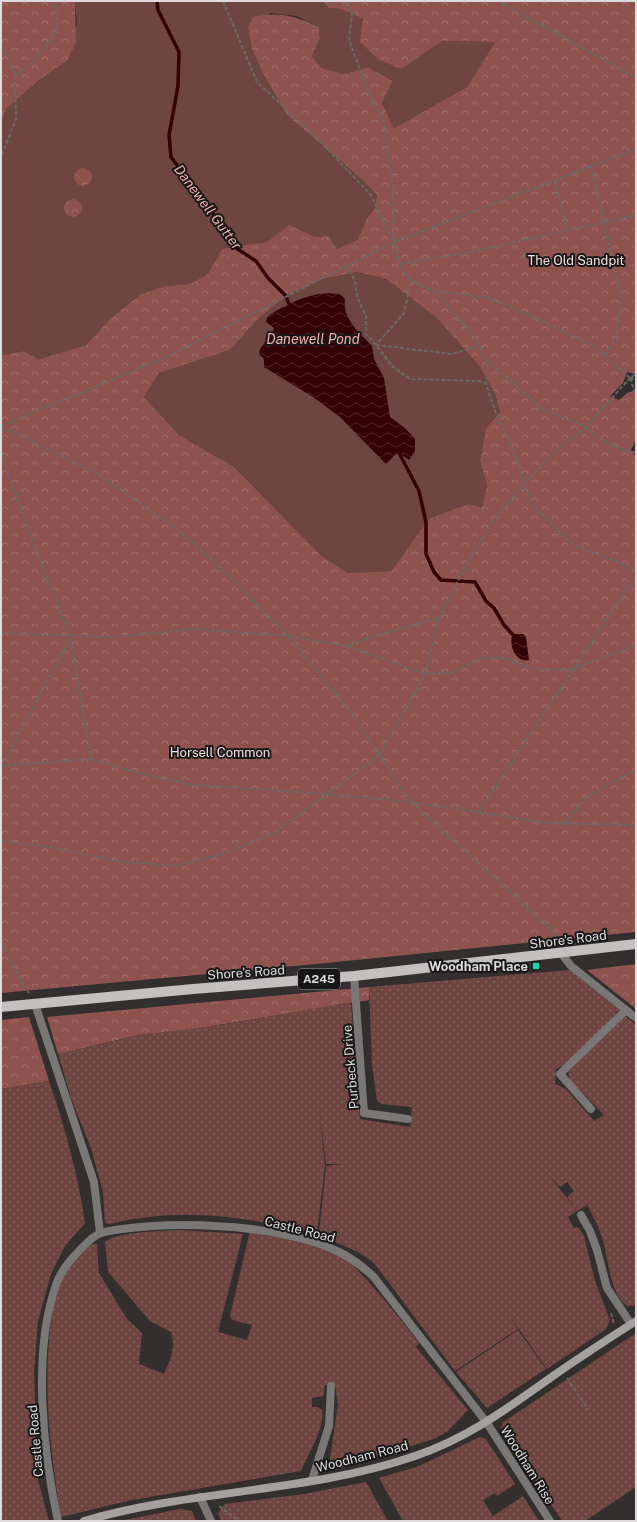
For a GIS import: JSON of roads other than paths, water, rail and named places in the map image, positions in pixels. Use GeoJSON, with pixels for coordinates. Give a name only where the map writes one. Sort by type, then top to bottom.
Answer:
{"type":"FeatureCollection","features":[{"type":"Feature","properties":{"kind":"main road","name":"Shore's Road"},"geometry":{"type":"LineString","coordinates":[[1,1007],[354,976],[636,944]]}},
{"type":"Feature","properties":{"kind":"street"},"geometry":{"type":"LineString","coordinates":[[561,952],[571,966],[636,1018]]}},
{"type":"Feature","properties":{"kind":"street","name":"Purbeck Drive"},"geometry":{"type":"LineString","coordinates":[[354,976],[364,1113],[408,1119]]}},
{"type":"Feature","properties":{"kind":"street"},"geometry":{"type":"LineString","coordinates":[[35,1004],[94,1182],[100,1233]]}},
{"type":"Feature","properties":{"kind":"street"},"geometry":{"type":"LineString","coordinates":[[591,1109],[560,1074],[626,1010]]}},
{"type":"Feature","properties":{"kind":"street"},"geometry":{"type":"LineString","coordinates":[[581,1215],[598,1250],[606,1288],[634,1323]]}},
{"type":"Feature","properties":{"kind":"street","name":"Castle Road"},"geometry":{"type":"LineString","coordinates":[[58,1521],[46,1456],[43,1418],[46,1330],[56,1284],[68,1263],[84,1245],[100,1233],[143,1226],[191,1224],[240,1227],[320,1244],[339,1251],[351,1258],[373,1276],[487,1423]]}},
{"type":"Feature","properties":{"kind":"street","name":"Woodham Road"},"geometry":{"type":"LineString","coordinates":[[84,1521],[154,1503],[312,1480],[371,1469],[415,1456],[454,1440],[487,1423],[562,1370],[634,1323]]}},
{"type":"Feature","properties":{"kind":"street"},"geometry":{"type":"LineString","coordinates":[[312,1480],[329,1426],[331,1386]]}},
{"type":"Feature","properties":{"kind":"street","name":"Woodham Rise"},"geometry":{"type":"LineString","coordinates":[[487,1423],[550,1521]]}},
{"type":"Feature","properties":{"kind":"street"},"geometry":{"type":"LineString","coordinates":[[200,1497],[211,1521]]}},
{"type":"Feature","properties":{"kind":"water","name":"Danewell Pond"},"geometry":{"type":"Polygon","coordinates":[[[326,293],[340,294],[345,299],[346,313],[349,319],[357,331],[372,346],[374,359],[384,378],[390,417],[405,428],[415,439],[415,451],[409,460],[398,452],[386,464],[340,417],[313,397],[264,367],[264,359],[259,354],[260,350],[271,336],[274,328],[266,322],[267,317],[280,308],[295,301],[326,293]]]}},
{"type":"Feature","properties":{"kind":"water"},"geometry":{"type":"Polygon","coordinates":[[[515,634],[523,634],[526,637],[529,660],[520,659],[514,653],[511,640],[512,636],[515,634]]]}},
{"type":"Feature","properties":{"kind":"waterway","name":"Danewell Gutter"},"geometry":{"type":"LineString","coordinates":[[157,1],[158,10],[179,52],[178,86],[169,135],[171,157],[228,234],[236,248],[256,261],[268,278],[286,296],[289,304]]}},
{"type":"Feature","properties":{"kind":"waterway","name":"Danewell Gutter"},"geometry":{"type":"LineString","coordinates":[[397,449],[419,491],[426,522],[426,554],[434,572],[441,580],[475,582],[486,601],[494,608],[504,625],[513,635]]}},
{"type":"Feature","properties":{"kind":"place","name":"Woodham Place"},"geometry":{"type":"Point","coordinates":[536,966]}},
{"type":"Feature","properties":{"kind":"park label","name":"The Old Sandpit"},"geometry":{"type":"Point","coordinates":[576,260]}},
{"type":"Feature","properties":{"kind":"park label","name":"Horsell Common"},"geometry":{"type":"Point","coordinates":[220,752]}}]}
